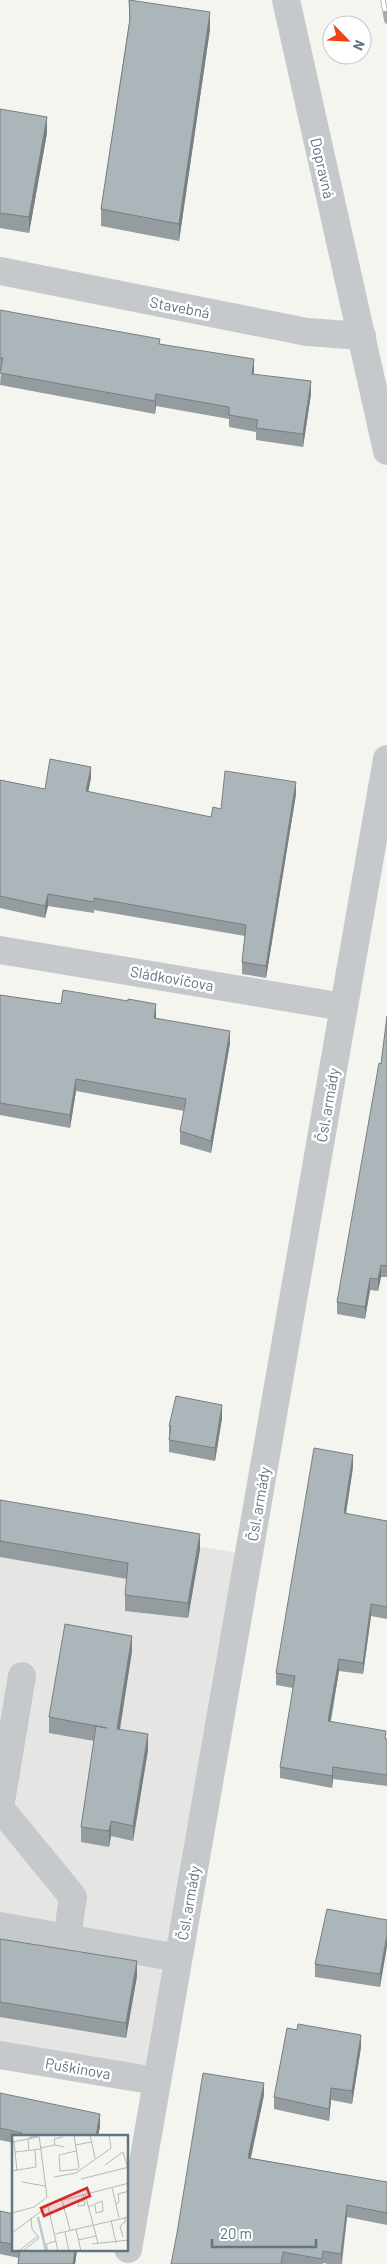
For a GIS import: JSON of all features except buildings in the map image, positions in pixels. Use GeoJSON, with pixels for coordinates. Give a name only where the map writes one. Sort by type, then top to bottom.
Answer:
{"type":"FeatureCollection","features":[{"type":"Feature","properties":{"kind":"street","name":"Dopravná"},"geometry":{"type":"LineString","coordinates":[[286,0],[362,336]]}},
{"type":"Feature","properties":{"kind":"street","name":"Stavebná"},"geometry":{"type":"LineString","coordinates":[[0,271],[307,332],[362,336]]}},
{"type":"Feature","properties":{"kind":"street"},"geometry":{"type":"LineString","coordinates":[[362,336],[387,451]]}},
{"type":"Feature","properties":{"kind":"street","name":"Čsl. armády"},"geometry":{"type":"LineString","coordinates":[[129,2238],[387,759]]}},
{"type":"Feature","properties":{"kind":"street","name":"Sládkovičova"},"geometry":{"type":"LineString","coordinates":[[0,950],[344,1008]]}},
{"type":"Feature","properties":{"kind":"street"},"geometry":{"type":"LineString","coordinates":[[22,1676],[0,1808],[73,1897],[67,1938]]}},
{"type":"Feature","properties":{"kind":"street"},"geometry":{"type":"LineString","coordinates":[[0,1926],[178,1958]]}},
{"type":"Feature","properties":{"kind":"street","name":"Puškinova"},"geometry":{"type":"LineString","coordinates":[[0,2055],[156,2081]]}},
{"type":"Feature","properties":{"kind":"shaded area"},"geometry":{"type":"Polygon","coordinates":[[[0,1513],[249,1555],[156,2081],[0,2054],[0,1513]]]}},
{"type":"Feature","properties":{"kind":"railway"},"geometry":{"type":"LineString","coordinates":[[383,0],[387,21]]}}]}
